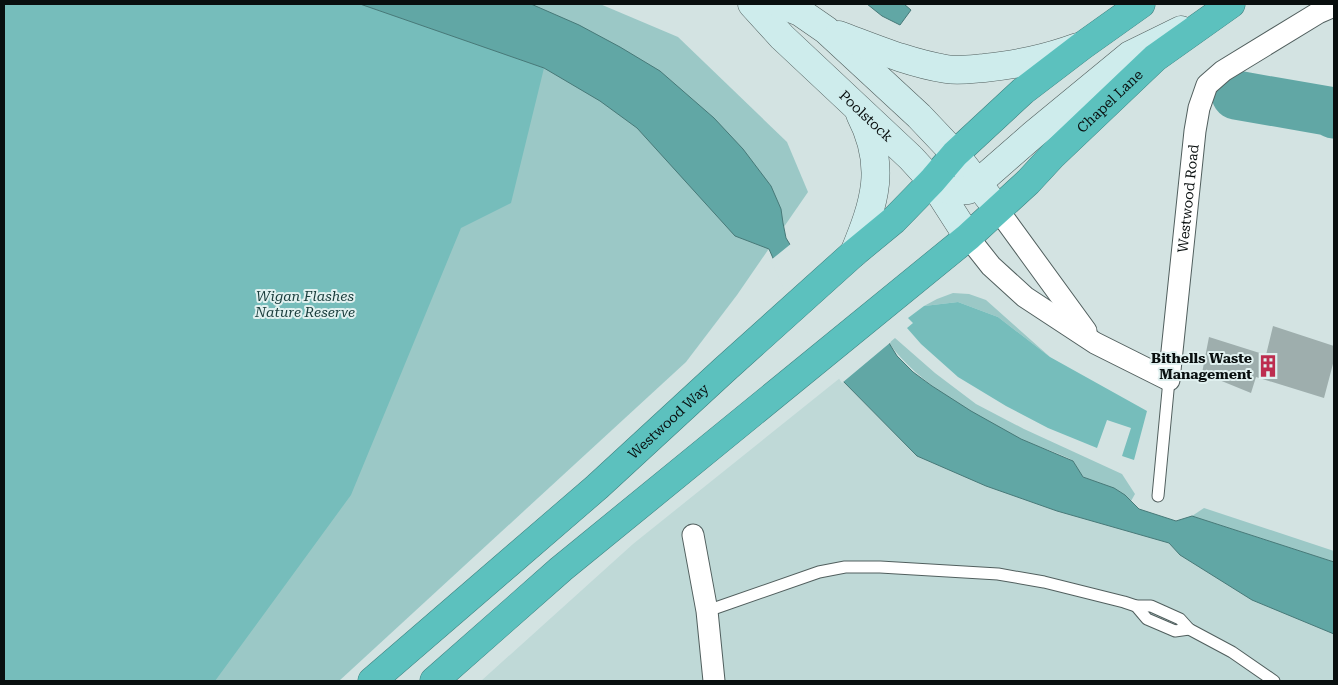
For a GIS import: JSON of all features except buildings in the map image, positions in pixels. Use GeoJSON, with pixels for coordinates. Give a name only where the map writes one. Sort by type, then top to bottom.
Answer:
{"type":"FeatureCollection","features":[{"type":"Feature","properties":{"kind":"highway"},"geometry":{"type":"LineString","coordinates":[[955,154],[1023,91],[1141,4]]}},
{"type":"Feature","properties":{"kind":"highway","name":"Chapel Lane"},"geometry":{"type":"LineString","coordinates":[[998,210],[1155,58],[1223,9]]}},
{"type":"Feature","properties":{"kind":"highway","name":"Westwood Way"},"geometry":{"type":"LineString","coordinates":[[372,681],[598,487],[854,253],[894,220],[955,154]]}},
{"type":"Feature","properties":{"kind":"highway"},"geometry":{"type":"LineString","coordinates":[[434,681],[561,568],[968,237],[998,210]]}},
{"type":"Feature","properties":{"kind":"main road","name":"Poolstock"},"geometry":{"type":"LineString","coordinates":[[752,4],[782,37],[911,158],[932,181],[968,237]]}},
{"type":"Feature","properties":{"kind":"main road"},"geometry":{"type":"LineString","coordinates":[[780,4],[800,12],[826,30],[919,116],[955,154],[998,210]]}},
{"type":"Feature","properties":{"kind":"main road"},"geometry":{"type":"LineString","coordinates":[[932,181],[941,188],[955,191],[968,190],[1130,55],[1223,9]]}},
{"type":"Feature","properties":{"kind":"main road"},"geometry":{"type":"LineString","coordinates":[[826,30],[916,62],[948,69],[970,69],[1020,64],[1052,57],[1082,46]]}},
{"type":"Feature","properties":{"kind":"main road"},"geometry":{"type":"LineString","coordinates":[[851,101],[867,129],[873,149],[877,178],[866,225],[854,253]]}},
{"type":"Feature","properties":{"kind":"street","name":"Westwood Road"},"geometry":{"type":"LineString","coordinates":[[1169,380],[1195,131],[1199,108],[1207,85],[1223,71],[1318,13],[1334,6]]}},
{"type":"Feature","properties":{"kind":"street"},"geometry":{"type":"LineString","coordinates":[[998,210],[1095,343]]}},
{"type":"Feature","properties":{"kind":"street"},"geometry":{"type":"LineString","coordinates":[[968,237],[990,266],[1025,297],[1095,343],[1169,380]]}},
{"type":"Feature","properties":{"kind":"street"},"geometry":{"type":"LineString","coordinates":[[693,536],[707,611],[714,681]]}},
{"type":"Feature","properties":{"kind":"lane"},"geometry":{"type":"LineString","coordinates":[[1158,496],[1169,380]]}},
{"type":"Feature","properties":{"kind":"lane"},"geometry":{"type":"LineString","coordinates":[[707,611],[819,572],[845,567],[880,567],[998,574],[1044,582],[1136,606],[1151,606],[1180,619],[1189,629],[1232,652],[1274,681]]}},
{"type":"Feature","properties":{"kind":"shaded area"},"geometry":{"type":"Polygon","coordinates":[[[360,4],[531,4],[579,25],[660,71],[714,118],[743,149],[771,186],[781,209],[786,238],[815,285],[889,343],[897,356],[913,372],[971,411],[1021,439],[1073,461],[1083,477],[1114,488],[1125,495],[1139,509],[1176,521],[1192,516],[1334,562],[1334,634],[1252,600],[1180,555],[1169,543],[1057,511],[986,486],[917,456],[840,378],[797,313],[769,249],[735,236],[637,128],[600,101],[544,68],[360,4]]]}},
{"type":"Feature","properties":{"kind":"shaded area"},"geometry":{"type":"Polygon","coordinates":[[[867,4],[904,4],[911,10],[900,25],[882,16],[867,4]]]}},
{"type":"Feature","properties":{"kind":"shaded area"},"geometry":{"type":"Polygon","coordinates":[[[840,378],[917,456],[986,486],[1057,511],[1169,543],[1180,555],[1252,600],[1334,634],[1334,681],[481,681],[633,544],[840,378]]]}},
{"type":"Feature","properties":{"kind":"green space","name":"Wigan Flashes Nature Reserve"},"geometry":{"type":"Polygon","coordinates":[[[4,4],[600,4],[678,37],[787,142],[808,192],[737,295],[686,362],[339,681],[4,681],[4,4]]]}},
{"type":"Feature","properties":{"kind":"green space","name":"Wigan Flashes Nature Reserve"},"geometry":{"type":"Polygon","coordinates":[[[4,4],[360,4],[544,68],[511,203],[461,228],[351,495],[215,681],[4,681],[4,4]]]}},
{"type":"Feature","properties":{"kind":"green space"},"geometry":{"type":"Polygon","coordinates":[[[953,293],[969,294],[986,300],[1050,357],[998,317],[958,302],[924,306],[953,293]]]}},
{"type":"Feature","properties":{"kind":"green space"},"geometry":{"type":"Polygon","coordinates":[[[958,302],[998,317],[1050,357],[1147,411],[1134,460],[1122,456],[1131,428],[1107,420],[1097,448],[1048,428],[1006,406],[958,377],[921,344],[907,328],[913,323],[908,318],[924,306],[958,302]]]}},
{"type":"Feature","properties":{"kind":"green space"},"geometry":{"type":"Polygon","coordinates":[[[895,338],[935,373],[976,404],[1024,429],[1122,474],[1135,494],[1131,501],[1114,489],[1084,477],[1073,461],[1020,439],[949,398],[901,358],[889,343],[895,338]]]}},
{"type":"Feature","properties":{"kind":"green space"},"geometry":{"type":"Polygon","coordinates":[[[1204,508],[1334,551],[1334,562],[1192,516],[1204,508]]]}},
{"type":"Feature","properties":{"kind":"pier"},"geometry":{"type":"Polygon","coordinates":[[[792,243],[816,283],[832,286],[891,342],[842,383],[795,314],[771,260],[792,243]]]}},
{"type":"Feature","properties":{"kind":"waterway"},"geometry":{"type":"LineString","coordinates":[[1236,95],[1328,111],[1334,114]]}},
{"type":"Feature","properties":{"kind":"place","name":"Bithells Waste Management"},"geometry":{"type":"Point","coordinates":[1268,366]}}]}
